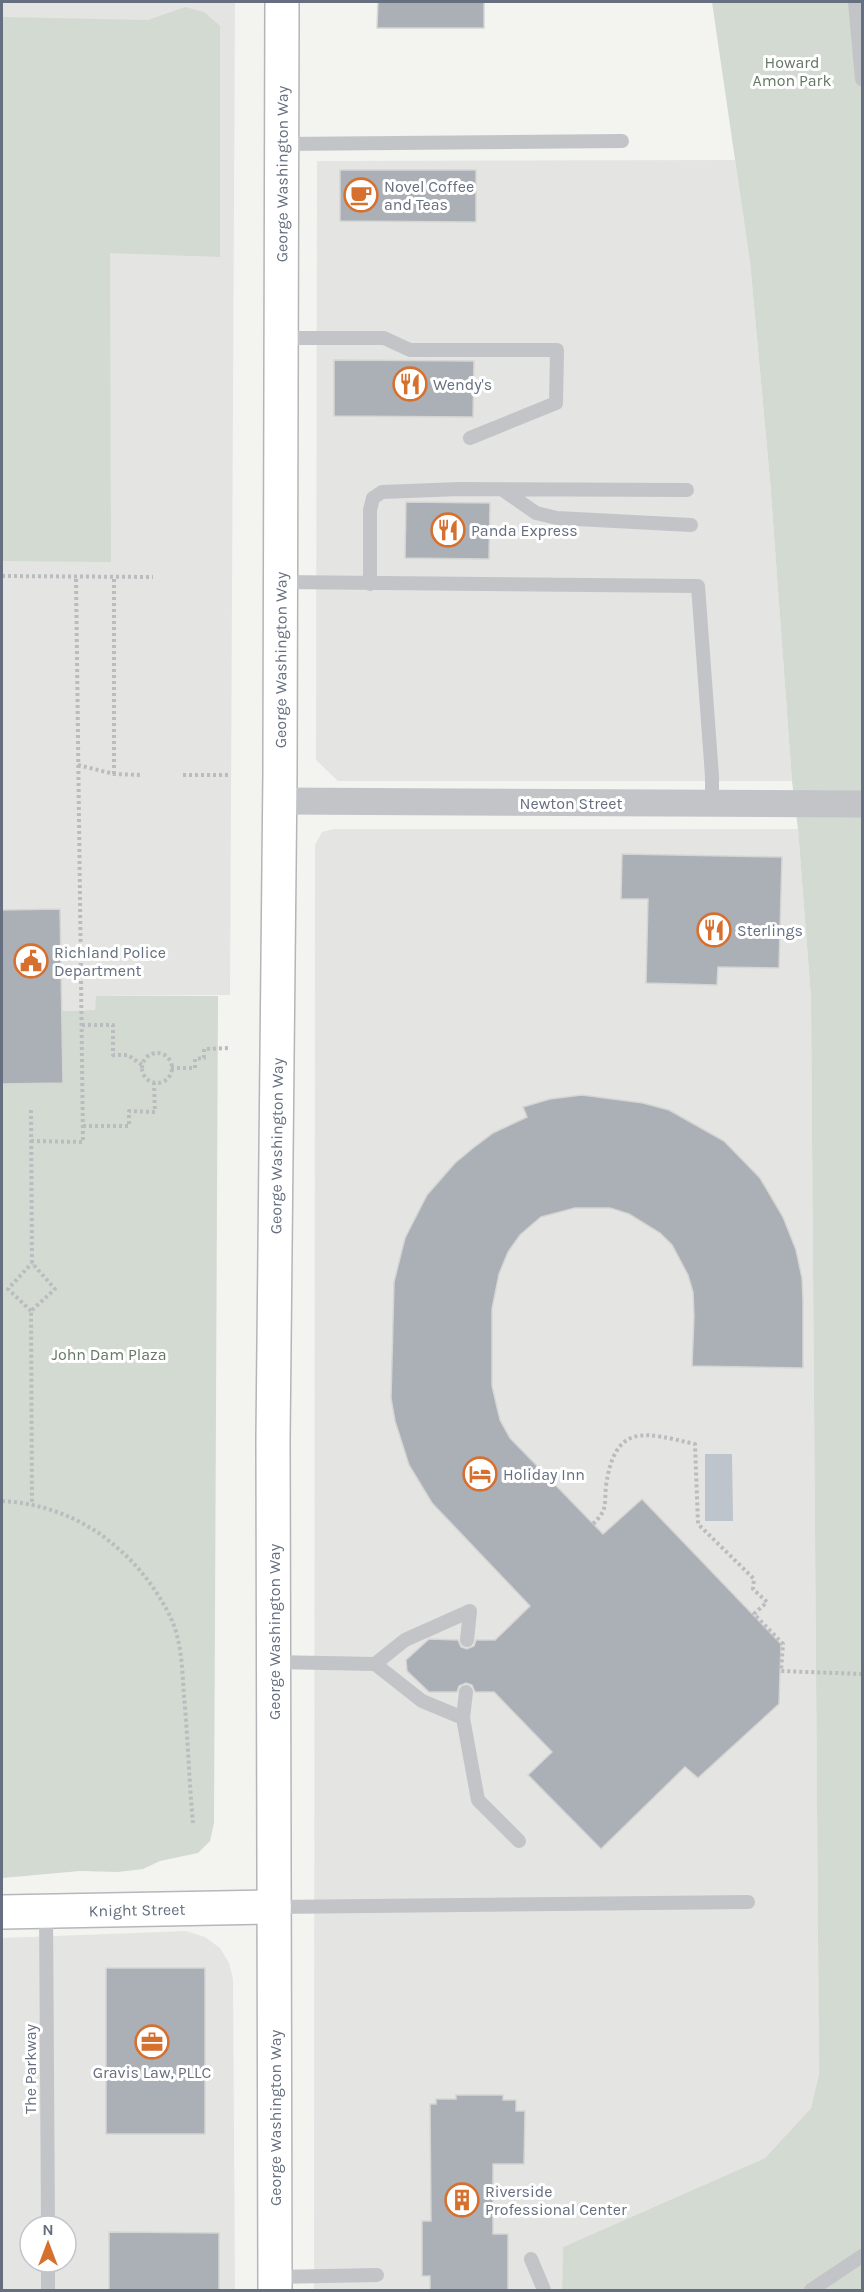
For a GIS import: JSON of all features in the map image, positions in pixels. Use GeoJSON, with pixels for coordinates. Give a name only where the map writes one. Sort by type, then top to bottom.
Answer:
{"type":"FeatureCollection","features":[{"type":"Feature","properties":{"kind":"main road","name":"George Washington Way"},"geometry":{"type":"LineString","coordinates":[[275,2284],[274,1367],[281,582],[282,2]]}},
{"type":"Feature","properties":{"kind":"main road","name":"Knight Street"},"geometry":{"type":"LineString","coordinates":[[2,1912],[274,1907]]}},
{"type":"Feature","properties":{"kind":"street","name":"Newton Street"},"geometry":{"type":"LineString","coordinates":[[279,801],[862,804]]}},
{"type":"Feature","properties":{"kind":"lane"},"geometry":{"type":"LineString","coordinates":[[855,2],[862,79]]}},
{"type":"Feature","properties":{"kind":"lane"},"geometry":{"type":"LineString","coordinates":[[282,144],[622,141]]}},
{"type":"Feature","properties":{"kind":"lane"},"geometry":{"type":"LineString","coordinates":[[282,338],[384,339],[410,350],[557,350],[556,403],[470,438]]}},
{"type":"Feature","properties":{"kind":"lane"},"geometry":{"type":"LineString","coordinates":[[502,490],[536,513],[556,518],[691,525]]}},
{"type":"Feature","properties":{"kind":"lane"},"geometry":{"type":"LineString","coordinates":[[369,584],[370,510],[373,498],[382,492],[687,490]]}},
{"type":"Feature","properties":{"kind":"lane"},"geometry":{"type":"LineString","coordinates":[[281,582],[698,586],[712,803]]}},
{"type":"Feature","properties":{"kind":"lane"},"geometry":{"type":"LineString","coordinates":[[375,1664],[405,1640],[470,1611],[467,1640]]}},
{"type":"Feature","properties":{"kind":"lane"},"geometry":{"type":"LineString","coordinates":[[274,1662],[375,1664],[422,1701],[463,1718]]}},
{"type":"Feature","properties":{"kind":"lane"},"geometry":{"type":"LineString","coordinates":[[466,1692],[463,1718],[478,1800],[519,1841]]}},
{"type":"Feature","properties":{"kind":"lane"},"geometry":{"type":"LineString","coordinates":[[274,1907],[748,1902]]}},
{"type":"Feature","properties":{"kind":"lane","name":"The Parkway"},"geometry":{"type":"LineString","coordinates":[[46,1911],[48,2214]]}},
{"type":"Feature","properties":{"kind":"lane"},"geometry":{"type":"LineString","coordinates":[[811,2290],[862,2256]]}},
{"type":"Feature","properties":{"kind":"lane"},"geometry":{"type":"LineString","coordinates":[[531,2259],[544,2290]]}},
{"type":"Feature","properties":{"kind":"lane"},"geometry":{"type":"LineString","coordinates":[[48,2274],[48,2290]]}},
{"type":"Feature","properties":{"kind":"lane"},"geometry":{"type":"LineString","coordinates":[[275,2284],[377,2275]]}},
{"type":"Feature","properties":{"kind":"path"},"geometry":{"type":"LineString","coordinates":[[2,576],[153,577]]}},
{"type":"Feature","properties":{"kind":"path"},"geometry":{"type":"LineString","coordinates":[[31,1141],[83,1142],[76,577]]}},
{"type":"Feature","properties":{"kind":"path"},"geometry":{"type":"LineString","coordinates":[[114,577],[114,774]]}},
{"type":"Feature","properties":{"kind":"path"},"geometry":{"type":"LineString","coordinates":[[78,765],[114,774],[141,775]]}},
{"type":"Feature","properties":{"kind":"path"},"geometry":{"type":"LineString","coordinates":[[183,775],[228,775]]}},
{"type":"Feature","properties":{"kind":"path"},"geometry":{"type":"LineString","coordinates":[[82,1025],[113,1025],[113,1055],[128,1055],[142,1065]]}},
{"type":"Feature","properties":{"kind":"path"},"geometry":{"type":"LineString","coordinates":[[171,1068],[195,1068],[195,1059],[204,1058],[204,1049],[228,1048]]}},
{"type":"Feature","properties":{"kind":"path"},"geometry":{"type":"LineString","coordinates":[[151,1054],[161,1054],[168,1059],[171,1068],[166,1079],[154,1083],[143,1074],[142,1065],[151,1054]]}},
{"type":"Feature","properties":{"kind":"path"},"geometry":{"type":"LineString","coordinates":[[83,1126],[129,1126],[129,1111],[154,1112],[154,1083]]}},
{"type":"Feature","properties":{"kind":"path"},"geometry":{"type":"LineString","coordinates":[[31,1110],[32,1263],[56,1289],[31,1311]]}},
{"type":"Feature","properties":{"kind":"path"},"geometry":{"type":"LineString","coordinates":[[32,1263],[8,1289],[31,1311],[32,1505]]}},
{"type":"Feature","properties":{"kind":"path"},"geometry":{"type":"LineString","coordinates":[[593,1524],[604,1514],[612,1460],[624,1441],[642,1433],[695,1444],[698,1524],[754,1579],[753,1589],[767,1602],[754,1614],[783,1644],[781,1671],[862,1674]]}},
{"type":"Feature","properties":{"kind":"path"},"geometry":{"type":"LineString","coordinates":[[2,1501],[32,1505],[78,1520],[100,1533],[143,1572],[170,1617],[183,1664],[193,1823]]}},
{"type":"Feature","properties":{"kind":"shaded area"},"geometry":{"type":"Polygon","coordinates":[[[2,2],[235,2],[230,995],[97,996],[95,1010],[62,1011],[63,1083],[2,1084],[2,2]]]}},
{"type":"Feature","properties":{"kind":"shaded area"},"geometry":{"type":"Polygon","coordinates":[[[735,160],[750,262],[770,480],[792,781],[338,781],[316,760],[317,161],[735,160]]]}},
{"type":"Feature","properties":{"kind":"shaded area"},"geometry":{"type":"Polygon","coordinates":[[[334,829],[798,829],[811,999],[819,2074],[811,2108],[765,2158],[563,2247],[562,2290],[314,2290],[315,845],[322,832],[334,829]]]}},
{"type":"Feature","properties":{"kind":"shaded area"},"geometry":{"type":"Polygon","coordinates":[[[705,1454],[732,1454],[733,1521],[705,1521],[705,1454]]]}},
{"type":"Feature","properties":{"kind":"shaded area"},"geometry":{"type":"Polygon","coordinates":[[[186,1931],[205,1937],[220,1948],[229,1963],[233,1979],[235,2290],[2,2290],[2,1938],[186,1931]]]}},
{"type":"Feature","properties":{"kind":"green space","name":"Howard Amon Park"},"geometry":{"type":"Polygon","coordinates":[[[712,2],[862,2],[862,2290],[562,2290],[563,2247],[765,2158],[811,2108],[819,2074],[811,998],[792,781],[770,480],[750,262],[712,2]]]}},
{"type":"Feature","properties":{"kind":"green space"},"geometry":{"type":"Polygon","coordinates":[[[185,7],[204,12],[220,26],[220,257],[110,253],[111,562],[2,561],[2,17],[148,20],[185,7]]]}},
{"type":"Feature","properties":{"kind":"green space","name":"John Dam Plaza"},"geometry":{"type":"Polygon","coordinates":[[[96,996],[218,996],[214,1823],[210,1841],[198,1853],[160,1861],[143,1869],[118,1872],[80,1871],[2,1878],[2,1084],[62,1083],[62,1011],[95,1010],[96,996]]]}},
{"type":"Feature","properties":{"kind":"building"},"geometry":{"type":"Polygon","coordinates":[[[378,2],[484,2],[484,28],[377,28],[378,2]]]}},
{"type":"Feature","properties":{"kind":"building"},"geometry":{"type":"Polygon","coordinates":[[[340,170],[476,170],[476,222],[340,221],[340,170]]]}},
{"type":"Feature","properties":{"kind":"building"},"geometry":{"type":"Polygon","coordinates":[[[334,360],[474,361],[473,417],[334,416],[334,360]]]}},
{"type":"Feature","properties":{"kind":"building","name":"Panda Express"},"geometry":{"type":"Polygon","coordinates":[[[406,502],[490,503],[489,559],[405,558],[406,502]]]}},
{"type":"Feature","properties":{"kind":"building","name":"Sterlings"},"geometry":{"type":"Polygon","coordinates":[[[622,854],[782,857],[779,968],[718,967],[717,985],[646,983],[648,899],[621,899],[622,854]]]}},
{"type":"Feature","properties":{"kind":"building","name":"Richland Police Department"},"geometry":{"type":"Polygon","coordinates":[[[60,909],[63,1083],[2,1084],[2,910],[60,909]]]}},
{"type":"Feature","properties":{"kind":"building","name":"Holiday Inn"},"geometry":{"type":"Polygon","coordinates":[[[582,1095],[643,1103],[669,1110],[724,1141],[760,1178],[783,1217],[796,1250],[802,1278],[803,1300],[803,1368],[692,1366],[693,1292],[688,1275],[672,1245],[660,1233],[629,1214],[610,1208],[575,1208],[541,1217],[520,1235],[508,1252],[499,1274],[492,1309],[492,1386],[500,1420],[510,1438],[603,1534],[642,1499],[781,1644],[779,1704],[698,1778],[685,1767],[601,1849],[528,1775],[552,1752],[494,1692],[475,1692],[472,1685],[466,1683],[459,1686],[457,1692],[429,1692],[407,1671],[406,1660],[429,1639],[458,1640],[461,1647],[467,1649],[474,1646],[476,1640],[495,1640],[530,1606],[432,1503],[409,1465],[395,1421],[391,1398],[394,1282],[405,1238],[427,1195],[455,1163],[473,1148],[493,1133],[527,1117],[523,1107],[550,1099],[582,1095]]]}},
{"type":"Feature","properties":{"kind":"building"},"geometry":{"type":"Polygon","coordinates":[[[106,1968],[205,1968],[205,2134],[106,2134],[106,1968]]]}},
{"type":"Feature","properties":{"kind":"building","name":"Riverside Professional Center"},"geometry":{"type":"Polygon","coordinates":[[[456,2095],[503,2095],[503,2100],[516,2100],[516,2111],[525,2111],[524,2164],[493,2164],[493,2234],[508,2234],[508,2290],[430,2290],[430,2276],[422,2276],[422,2221],[431,2221],[430,2104],[436,2104],[436,2099],[456,2099],[456,2095]]]}},
{"type":"Feature","properties":{"kind":"building"},"geometry":{"type":"Polygon","coordinates":[[[109,2232],[219,2233],[219,2290],[109,2290],[109,2232]]]}},
{"type":"Feature","properties":{"kind":"place","name":"Novel Coffee and Teas"},"geometry":{"type":"Point","coordinates":[361,195]}},
{"type":"Feature","properties":{"kind":"place","name":"Wendy's"},"geometry":{"type":"Point","coordinates":[410,384]}},
{"type":"Feature","properties":{"kind":"place","name":"Panda Express"},"geometry":{"type":"Point","coordinates":[448,530]}},
{"type":"Feature","properties":{"kind":"place","name":"Sterlings"},"geometry":{"type":"Point","coordinates":[714,930]}},
{"type":"Feature","properties":{"kind":"place","name":"Richland Police Department"},"geometry":{"type":"Point","coordinates":[31,961]}},
{"type":"Feature","properties":{"kind":"place","name":"Holiday Inn"},"geometry":{"type":"Point","coordinates":[480,1474]}},
{"type":"Feature","properties":{"kind":"place","name":"Gravis Law, PLLC"},"geometry":{"type":"Point","coordinates":[152,2042]}},
{"type":"Feature","properties":{"kind":"place","name":"Riverside Professional Center"},"geometry":{"type":"Point","coordinates":[462,2200]}}]}
